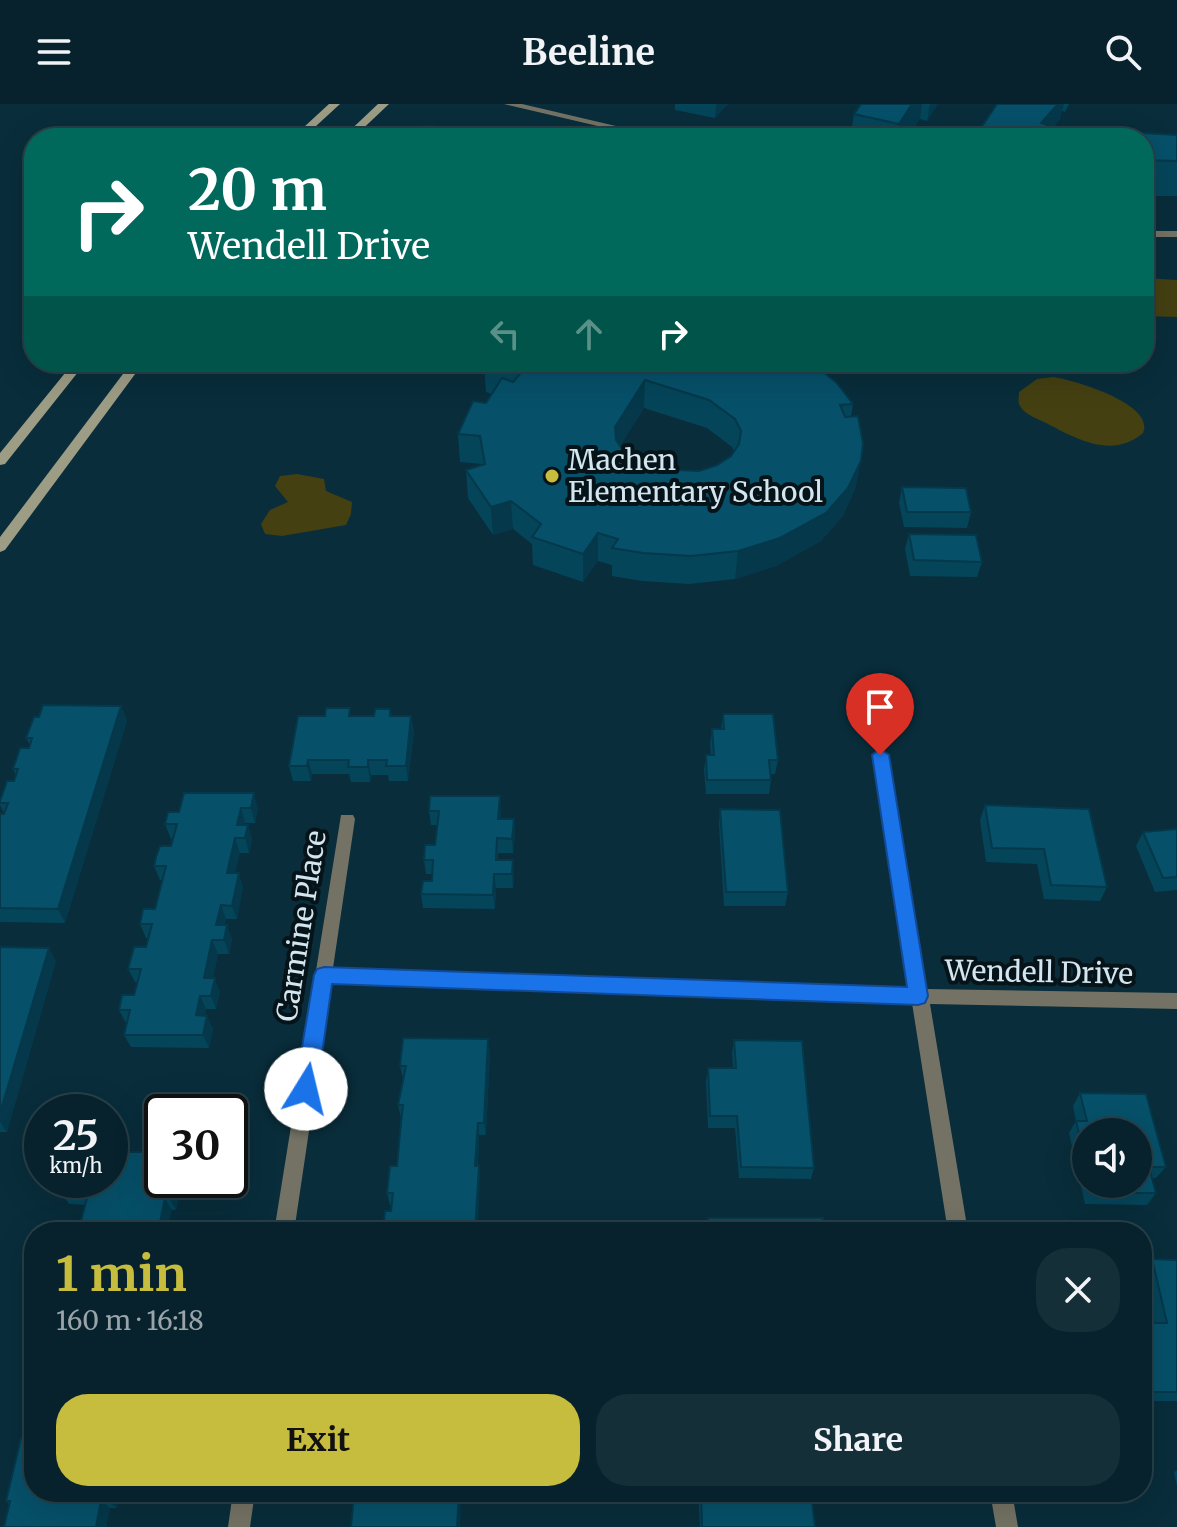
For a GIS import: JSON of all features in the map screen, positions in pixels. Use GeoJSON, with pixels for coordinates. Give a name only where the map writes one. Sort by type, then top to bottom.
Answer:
{"type":"FeatureCollection","features":[{"type":"Feature","properties":{"kind":"main road"},"geometry":{"type":"LineString","coordinates":[[308,128],[335,104]]}},
{"type":"Feature","properties":{"kind":"main road"},"geometry":{"type":"LineString","coordinates":[[358,128],[384,104]]}},
{"type":"Feature","properties":{"kind":"main road"},"geometry":{"type":"LineString","coordinates":[[0,461],[72,372]]}},
{"type":"Feature","properties":{"kind":"main road"},"geometry":{"type":"LineString","coordinates":[[0,547],[131,372]]}},
{"type":"Feature","properties":{"kind":"street"},"geometry":{"type":"LineString","coordinates":[[509,104],[617,128]]}},
{"type":"Feature","properties":{"kind":"street"},"geometry":{"type":"LineString","coordinates":[[1154,234],[1177,234]]}},
{"type":"Feature","properties":{"kind":"street"},"geometry":{"type":"LineString","coordinates":[[880,755],[956,1222]]}},
{"type":"Feature","properties":{"kind":"street","name":"Carmine Place"},"geometry":{"type":"LineString","coordinates":[[286,1222],[347,819]]}},
{"type":"Feature","properties":{"kind":"street","name":"Wendell Drive"},"geometry":{"type":"LineString","coordinates":[[324,975],[918,996],[1177,1001]]}},
{"type":"Feature","properties":{"kind":"street"},"geometry":{"type":"LineString","coordinates":[[239,1527],[243,1502]]}},
{"type":"Feature","properties":{"kind":"street"},"geometry":{"type":"LineString","coordinates":[[1003,1502],[1007,1527]]}},
{"type":"Feature","properties":{"kind":"shaded area"},"geometry":{"type":"Polygon","coordinates":[[[1154,279],[1177,280],[1177,317],[1154,316],[1154,279]]]}},
{"type":"Feature","properties":{"kind":"shaded area"},"geometry":{"type":"Polygon","coordinates":[[[1053,377],[1094,388],[1126,403],[1144,422],[1143,433],[1119,445],[1094,444],[1027,413],[1019,404],[1019,392],[1037,379],[1053,377]]]}},
{"type":"Feature","properties":{"kind":"shaded area"},"geometry":{"type":"Polygon","coordinates":[[[297,474],[324,479],[326,491],[352,502],[346,525],[282,536],[265,534],[261,524],[270,510],[288,502],[275,486],[280,476],[297,474]]]}},
{"type":"Feature","properties":{"kind":"building"},"geometry":{"type":"Polygon","coordinates":[[[861,104],[912,104],[899,124],[854,114],[861,104]]]}},
{"type":"Feature","properties":{"kind":"building"},"geometry":{"type":"Polygon","coordinates":[[[997,104],[1058,104],[1041,123],[1047,125],[1045,128],[981,128],[997,104]]]}},
{"type":"Feature","properties":{"kind":"building"},"geometry":{"type":"Polygon","coordinates":[[[1154,134],[1177,135],[1177,161],[1154,160],[1154,134]]]}},
{"type":"Feature","properties":{"kind":"building","name":"Machen Elementary School"},"geometry":{"type":"Polygon","coordinates":[[[513,372],[823,372],[836,382],[853,404],[840,405],[845,417],[858,416],[863,443],[861,461],[848,488],[826,513],[780,538],[738,551],[691,556],[612,548],[618,539],[598,533],[583,554],[532,537],[541,524],[511,501],[491,507],[466,470],[485,464],[480,436],[458,434],[473,401],[486,403],[502,378],[513,382],[520,374],[513,372]],[[645,380],[615,427],[616,440],[624,452],[638,462],[657,469],[699,471],[731,456],[739,444],[741,431],[735,419],[709,400],[645,380]]]}},
{"type":"Feature","properties":{"kind":"building"},"geometry":{"type":"Polygon","coordinates":[[[902,487],[966,488],[971,512],[907,512],[902,487]]]}},
{"type":"Feature","properties":{"kind":"building"},"geometry":{"type":"Polygon","coordinates":[[[909,534],[976,535],[982,562],[914,560],[909,534]]]}},
{"type":"Feature","properties":{"kind":"building"},"geometry":{"type":"Polygon","coordinates":[[[43,705],[121,706],[58,909],[0,908],[0,814],[4,814],[8,803],[0,801],[7,781],[14,781],[18,769],[13,769],[20,748],[29,748],[32,738],[26,738],[34,717],[39,717],[43,705]]]}},
{"type":"Feature","properties":{"kind":"building"},"geometry":{"type":"Polygon","coordinates":[[[326,708],[350,708],[349,716],[374,716],[375,709],[390,709],[390,716],[411,716],[406,766],[386,766],[387,760],[368,760],[368,767],[348,767],[349,760],[308,760],[307,766],[289,766],[298,716],[325,716],[326,708]]]}},
{"type":"Feature","properties":{"kind":"building"},"geometry":{"type":"Polygon","coordinates":[[[723,714],[773,714],[778,760],[769,760],[771,780],[707,780],[706,755],[714,755],[712,729],[724,729],[723,714]]]}},
{"type":"Feature","properties":{"kind":"building"},"geometry":{"type":"Polygon","coordinates":[[[184,793],[254,793],[251,808],[241,808],[237,825],[248,825],[245,838],[235,838],[227,873],[239,873],[232,906],[221,905],[216,925],[227,925],[224,940],[212,940],[204,978],[215,978],[211,996],[200,996],[196,1015],[207,1016],[203,1035],[124,1035],[130,1010],[119,1010],[122,995],[134,995],[141,969],[128,969],[134,947],[146,947],[152,924],[140,924],[143,909],[155,909],[166,866],[154,866],[156,857],[160,846],[171,846],[177,824],[165,824],[168,812],[179,812],[184,793]]]}},
{"type":"Feature","properties":{"kind":"building"},"geometry":{"type":"Polygon","coordinates":[[[430,796],[500,796],[498,819],[514,819],[512,839],[497,838],[496,860],[513,860],[512,874],[494,874],[493,895],[421,894],[423,881],[432,881],[433,860],[424,860],[425,845],[435,845],[439,811],[429,811],[430,796]]]}},
{"type":"Feature","properties":{"kind":"building"},"geometry":{"type":"Polygon","coordinates":[[[985,805],[1089,809],[1107,887],[1051,885],[1044,849],[992,848],[985,805]]]}},
{"type":"Feature","properties":{"kind":"building"},"geometry":{"type":"Polygon","coordinates":[[[720,809],[780,810],[788,892],[726,892],[720,809]]]}},
{"type":"Feature","properties":{"kind":"building"},"geometry":{"type":"Polygon","coordinates":[[[1177,829],[1177,877],[1163,878],[1143,832],[1177,829]]]}},
{"type":"Feature","properties":{"kind":"building"},"geometry":{"type":"Polygon","coordinates":[[[0,947],[49,948],[0,1113],[0,947]]]}},
{"type":"Feature","properties":{"kind":"building"},"geometry":{"type":"Polygon","coordinates":[[[403,1038],[488,1039],[484,1123],[478,1123],[475,1166],[479,1166],[476,1222],[384,1222],[385,1211],[391,1211],[393,1193],[387,1193],[390,1166],[397,1166],[403,1105],[398,1105],[406,1066],[400,1066],[403,1038]]]}},
{"type":"Feature","properties":{"kind":"building"},"geometry":{"type":"Polygon","coordinates":[[[734,1040],[802,1041],[814,1168],[741,1167],[737,1116],[710,1116],[708,1068],[736,1068],[734,1040]]]}},
{"type":"Feature","properties":{"kind":"building"},"geometry":{"type":"Polygon","coordinates":[[[1080,1093],[1146,1094],[1166,1167],[1152,1167],[1152,1118],[1086,1118],[1080,1093]]]}},
{"type":"Feature","properties":{"kind":"building"},"geometry":{"type":"Polygon","coordinates":[[[128,1152],[144,1152],[144,1198],[165,1198],[160,1222],[81,1222],[87,1198],[128,1198],[128,1152]]]}},
{"type":"Feature","properties":{"kind":"building"},"geometry":{"type":"Polygon","coordinates":[[[708,1218],[823,1218],[823,1222],[708,1222],[708,1218]]]}},
{"type":"Feature","properties":{"kind":"building"},"geometry":{"type":"Polygon","coordinates":[[[1152,1259],[1177,1260],[1177,1392],[1152,1392],[1152,1323],[1167,1323],[1152,1259]]]}},
{"type":"Feature","properties":{"kind":"building"},"geometry":{"type":"Polygon","coordinates":[[[21,1438],[24,1438],[24,1502],[101,1502],[96,1527],[4,1527],[10,1501],[6,1501],[21,1438]]]}},
{"type":"Feature","properties":{"kind":"building"},"geometry":{"type":"Polygon","coordinates":[[[353,1502],[459,1502],[457,1527],[351,1527],[353,1502]]]}},
{"type":"Feature","properties":{"kind":"building"},"geometry":{"type":"Polygon","coordinates":[[[701,1502],[812,1502],[815,1527],[702,1527],[701,1502]]]}},
{"type":"Feature","properties":{"kind":"place","name":"Machen Elementary School"},"geometry":{"type":"Point","coordinates":[552,476]}},
{"type":"Feature","properties":{"kind":"route"},"geometry":{"type":"LineString","coordinates":[[306,1089],[324,975],[918,996],[880,755]]}}]}
